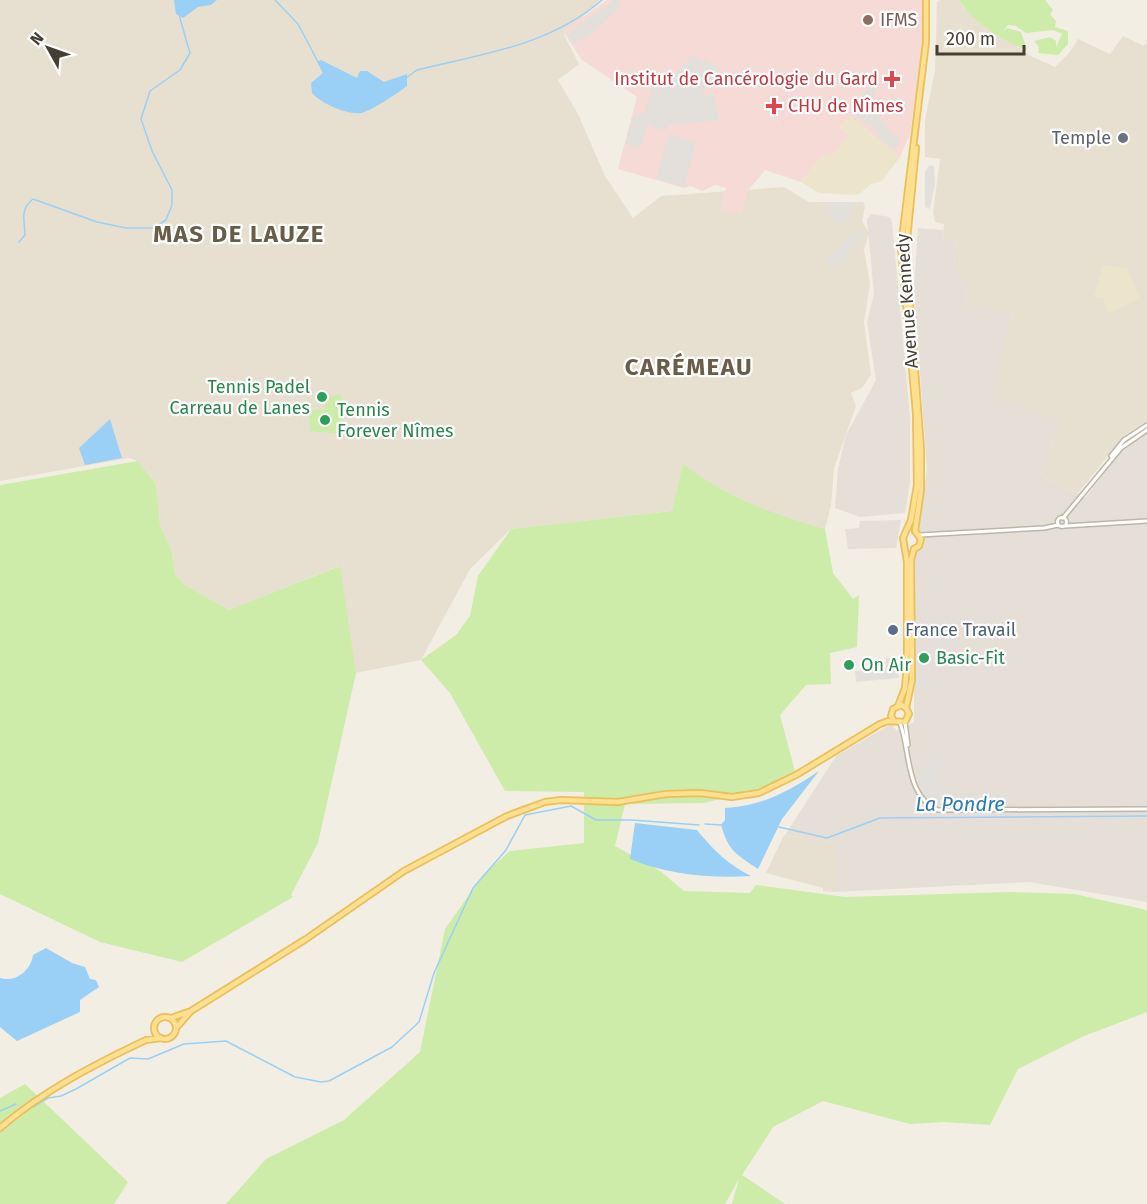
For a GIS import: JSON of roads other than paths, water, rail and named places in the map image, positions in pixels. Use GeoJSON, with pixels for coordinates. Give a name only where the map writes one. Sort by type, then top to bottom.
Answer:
{"type":"FeatureCollection","features":[{"type":"Feature","properties":{"kind":"main road","name":"Avenue Kennedy"},"geometry":{"type":"LineString","coordinates":[[915,531],[921,490],[921,449],[906,250],[907,218],[928,43],[927,0]]}},
{"type":"Feature","properties":{"kind":"main road","name":"Avenue Kennedy"},"geometry":{"type":"LineString","coordinates":[[908,531],[917,484],[916,425],[901,247],[926,42],[927,0]]}},
{"type":"Feature","properties":{"kind":"main road"},"geometry":{"type":"LineString","coordinates":[[135,1045],[152,1032],[161,1017],[171,1018],[190,1011],[306,939],[404,871],[477,831],[529,808],[550,801],[618,802],[689,793],[732,797],[753,795],[796,775],[875,728],[885,722],[900,722],[909,714],[906,708],[912,680],[911,560],[914,549],[921,541],[920,535],[915,531],[908,531],[903,538],[906,546],[907,680],[898,706],[875,728]]}},
{"type":"Feature","properties":{"kind":"main road"},"geometry":{"type":"LineString","coordinates":[[906,546],[914,549]]}},
{"type":"Feature","properties":{"kind":"main road"},"geometry":{"type":"LineString","coordinates":[[898,706],[906,708]]}},
{"type":"Feature","properties":{"kind":"main road"},"geometry":{"type":"LineString","coordinates":[[891,713],[900,722]]}},
{"type":"Feature","properties":{"kind":"main road"},"geometry":{"type":"LineString","coordinates":[[0,1128],[41,1096],[135,1045],[146,1040],[172,1036],[190,1011]]}},
{"type":"Feature","properties":{"kind":"main road"},"geometry":{"type":"LineString","coordinates":[[171,1018],[176,1028]]}},
{"type":"Feature","properties":{"kind":"main road"},"geometry":{"type":"LineString","coordinates":[[154,1026],[155,1034],[161,1038]]}},
{"type":"Feature","properties":{"kind":"street"},"geometry":{"type":"LineString","coordinates":[[1065,522],[1067,514],[1124,440],[1147,425]]}},
{"type":"Feature","properties":{"kind":"street"},"geometry":{"type":"LineString","coordinates":[[1105,465],[1129,440],[1147,430]]}},
{"type":"Feature","properties":{"kind":"street"},"geometry":{"type":"LineString","coordinates":[[920,535],[929,537],[1047,528],[1065,522],[1072,526],[1147,521]]}},
{"type":"Feature","properties":{"kind":"street"},"geometry":{"type":"LineString","coordinates":[[1058,523],[1065,522]]}},
{"type":"Feature","properties":{"kind":"street"},"geometry":{"type":"LineString","coordinates":[[921,541],[929,537]]}},
{"type":"Feature","properties":{"kind":"street"},"geometry":{"type":"LineString","coordinates":[[900,722],[914,789],[928,806],[938,810],[1147,808]]}},
{"type":"Feature","properties":{"kind":"water"},"geometry":{"type":"Polygon","coordinates":[[[174,0],[217,0],[211,5],[198,7],[183,18],[176,14],[174,0]]]}},
{"type":"Feature","properties":{"kind":"water"},"geometry":{"type":"Polygon","coordinates":[[[321,60],[357,78],[360,71],[367,71],[384,82],[407,74],[407,86],[365,112],[355,113],[341,110],[321,101],[312,93],[311,83],[323,73],[317,62],[321,60]]]}},
{"type":"Feature","properties":{"kind":"water"},"geometry":{"type":"Polygon","coordinates":[[[110,419],[122,458],[85,465],[79,448],[110,419]]]}},
{"type":"Feature","properties":{"kind":"water"},"geometry":{"type":"Polygon","coordinates":[[[819,771],[782,819],[758,869],[734,852],[721,825],[725,820],[725,808],[764,801],[819,771]]]}},
{"type":"Feature","properties":{"kind":"water"},"geometry":{"type":"Polygon","coordinates":[[[635,823],[697,830],[722,856],[751,876],[721,877],[673,872],[630,859],[635,823]]]}},
{"type":"Feature","properties":{"kind":"water"},"geometry":{"type":"Polygon","coordinates":[[[46,948],[72,963],[85,967],[90,979],[96,980],[99,987],[80,1000],[80,1012],[17,1041],[0,1027],[0,978],[12,979],[22,974],[29,966],[33,955],[46,948]]]}},
{"type":"Feature","properties":{"kind":"waterway"},"geometry":{"type":"LineString","coordinates":[[275,0],[298,24],[318,62]]}},
{"type":"Feature","properties":{"kind":"waterway"},"geometry":{"type":"LineString","coordinates":[[406,78],[417,70],[490,53],[537,38],[582,16],[602,0]]}},
{"type":"Feature","properties":{"kind":"waterway"},"geometry":{"type":"LineString","coordinates":[[19,242],[25,235],[24,212],[33,199],[97,222],[126,228],[153,228],[166,220],[172,205],[172,190],[152,151],[141,119],[150,91],[180,70],[190,53],[179,15]]}},
{"type":"Feature","properties":{"kind":"waterway"},"geometry":{"type":"LineString","coordinates":[[33,1107],[48,1098],[61,1096],[76,1089],[130,1058],[148,1059],[184,1044],[226,1041],[295,1077],[321,1082],[329,1081],[392,1047],[419,1022],[434,973],[473,888],[506,850],[525,815],[571,806],[596,820],[699,825]]}},
{"type":"Feature","properties":{"kind":"waterway","name":"La Pondre"},"geometry":{"type":"LineString","coordinates":[[779,827],[827,838],[880,818],[1147,816]]}},
{"type":"Feature","properties":{"kind":"waterway","name":"La Pondre"},"geometry":{"type":"LineString","coordinates":[[705,824],[721,825]]}},
{"type":"Feature","properties":{"kind":"waterway"},"geometry":{"type":"LineString","coordinates":[[0,1111],[16,1104]]}},
{"type":"Feature","properties":{"kind":"place","name":"IFMS"},"geometry":{"type":"Point","coordinates":[868,20]}},
{"type":"Feature","properties":{"kind":"place","name":"Institut de Cancérologie du Gard"},"geometry":{"type":"Point","coordinates":[892,79]}},
{"type":"Feature","properties":{"kind":"place","name":"CHU de Nîmes"},"geometry":{"type":"Point","coordinates":[774,106]}},
{"type":"Feature","properties":{"kind":"place","name":"Temple"},"geometry":{"type":"Point","coordinates":[1123,138]}},
{"type":"Feature","properties":{"kind":"place","name":"Tennis Padel Carreau de Lanes"},"geometry":{"type":"Point","coordinates":[322,397]}},
{"type":"Feature","properties":{"kind":"place","name":"Tennis Forever Nîmes"},"geometry":{"type":"Point","coordinates":[325,420]}},
{"type":"Feature","properties":{"kind":"place","name":"France Travail"},"geometry":{"type":"Point","coordinates":[893,630]}},
{"type":"Feature","properties":{"kind":"place","name":"Basic-Fit"},"geometry":{"type":"Point","coordinates":[924,658]}},
{"type":"Feature","properties":{"kind":"place","name":"On Air"},"geometry":{"type":"Point","coordinates":[849,665]}},
{"type":"Feature","properties":{"kind":"district","name":"MAS DE LAUZE"},"geometry":{"type":"Point","coordinates":[239,234]}},
{"type":"Feature","properties":{"kind":"district","name":"CARÉMEAU"},"geometry":{"type":"Point","coordinates":[689,367]}}]}
